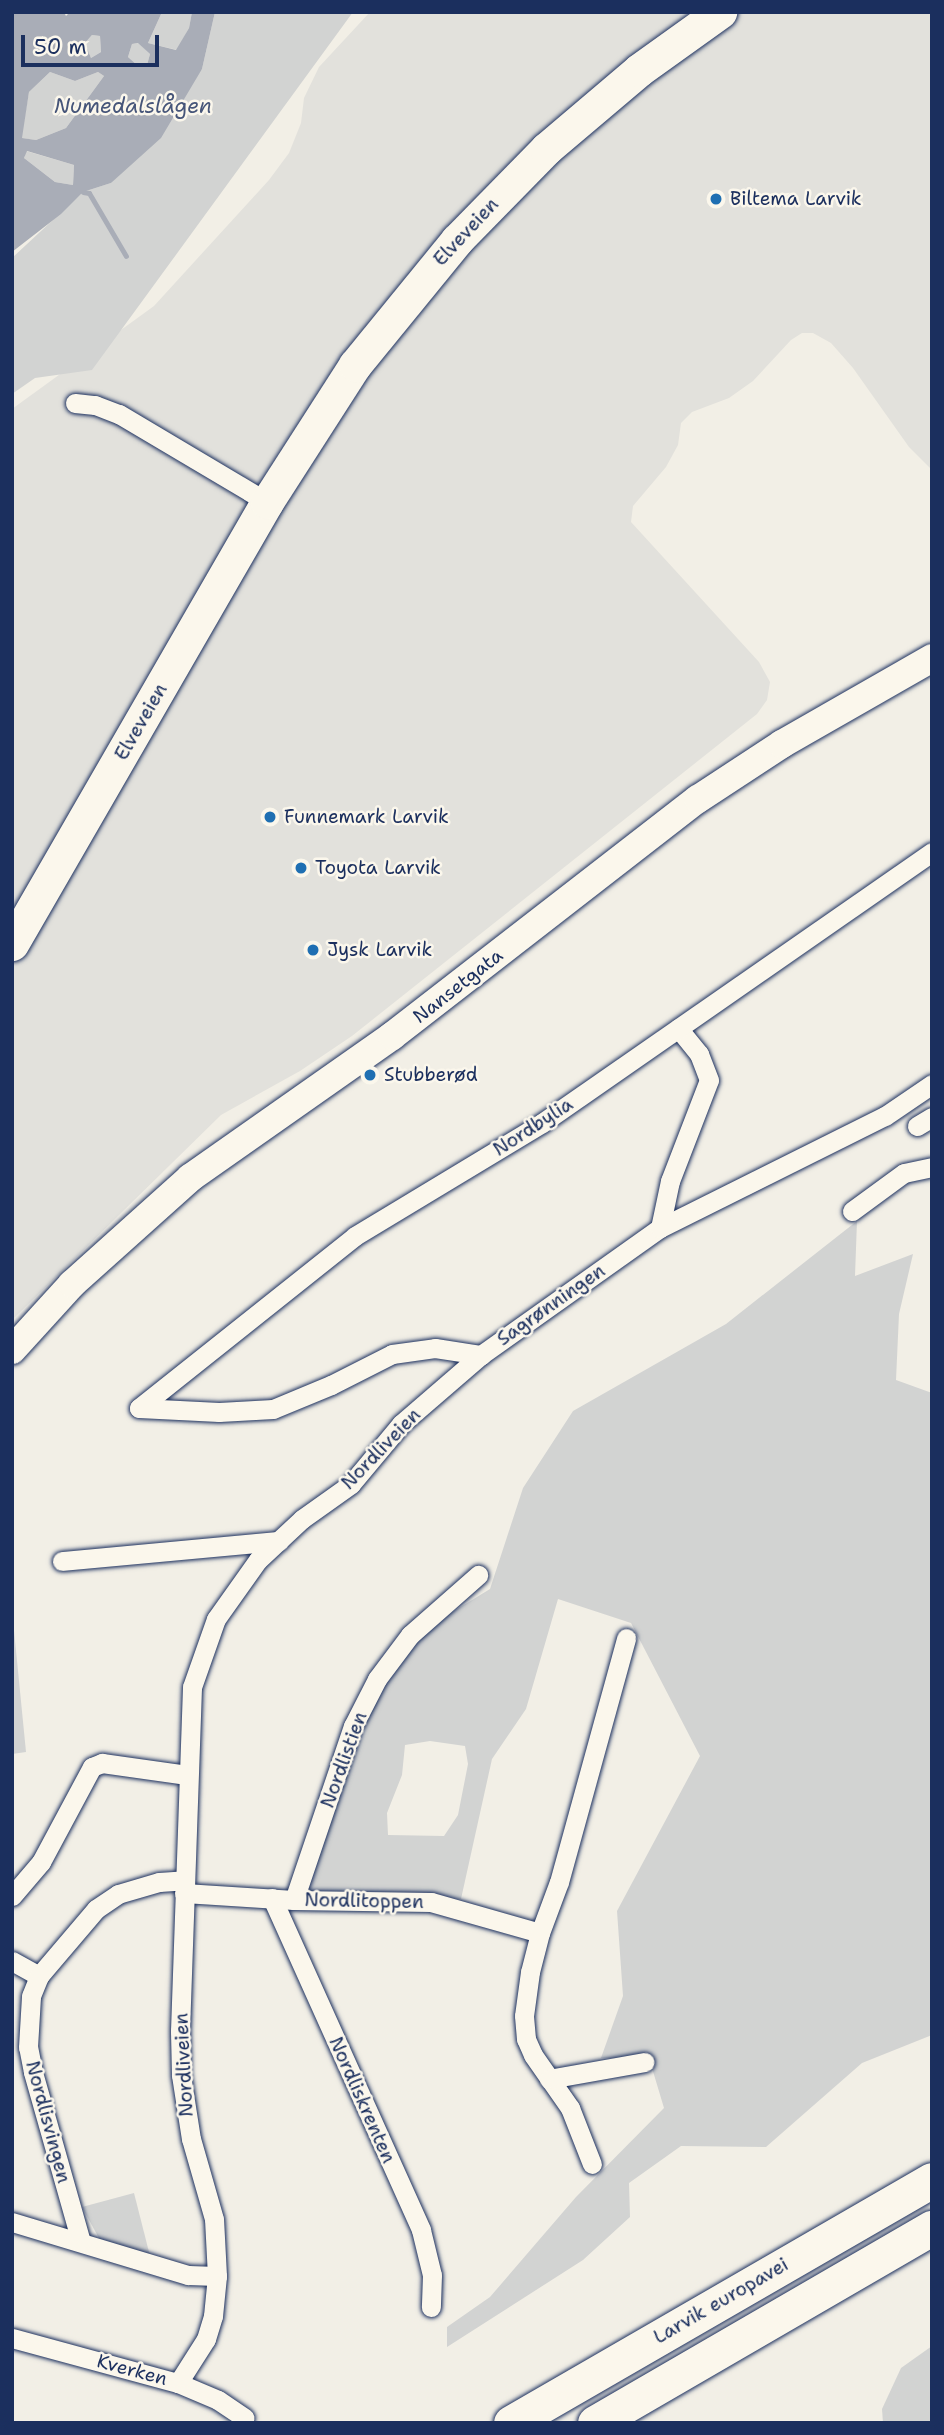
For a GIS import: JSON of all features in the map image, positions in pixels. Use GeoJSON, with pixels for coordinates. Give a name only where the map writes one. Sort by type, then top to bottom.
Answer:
{"type":"FeatureCollection","features":[{"type":"Feature","properties":{"kind":"highway","name":"Elveveien"},"geometry":{"type":"LineString","coordinates":[[13,943],[267,502],[355,365],[416,287],[473,223],[546,149],[639,70],[720,12]]}},
{"type":"Feature","properties":{"kind":"highway","name":"Larvik europavei"},"geometry":{"type":"LineString","coordinates":[[511,2423],[932,2180]]}},
{"type":"Feature","properties":{"kind":"highway"},"geometry":{"type":"LineString","coordinates":[[594,2423],[932,2228]]}},
{"type":"Feature","properties":{"kind":"main road","name":"Nansetgata"},"geometry":{"type":"LineString","coordinates":[[12,1350],[72,1284],[190,1178],[392,1036],[698,799],[782,744],[932,658]]}},
{"type":"Feature","properties":{"kind":"street"},"geometry":{"type":"LineString","coordinates":[[75,403],[95,405],[119,414],[267,502]]}},
{"type":"Feature","properties":{"kind":"street","name":"Nordbylia"},"geometry":{"type":"LineString","coordinates":[[139,1408],[355,1236],[542,1122],[932,852]]}},
{"type":"Feature","properties":{"kind":"street"},"geometry":{"type":"LineString","coordinates":[[660,1228],[670,1181],[709,1080],[699,1054],[678,1028]]}},
{"type":"Feature","properties":{"kind":"street","name":"Sagrønningen"},"geometry":{"type":"LineString","coordinates":[[139,1408],[219,1412],[273,1409],[331,1385],[392,1354],[435,1348],[481,1355],[660,1228],[885,1116],[932,1084]]}},
{"type":"Feature","properties":{"kind":"street"},"geometry":{"type":"LineString","coordinates":[[852,1211],[904,1173],[932,1167]]}},
{"type":"Feature","properties":{"kind":"street","name":"Nordliveien"},"geometry":{"type":"LineString","coordinates":[[178,2383],[206,2339],[213,2316],[217,2277],[214,2219],[191,2139],[181,2075],[187,1775],[192,1687],[216,1619],[258,1560],[351,1484],[401,1424],[481,1355]]}},
{"type":"Feature","properties":{"kind":"street"},"geometry":{"type":"LineString","coordinates":[[62,1561],[279,1541]]}},
{"type":"Feature","properties":{"kind":"street","name":"Nordlistien"},"geometry":{"type":"LineString","coordinates":[[294,1900],[353,1726],[377,1679],[410,1635],[478,1576]]}},
{"type":"Feature","properties":{"kind":"street"},"geometry":{"type":"LineString","coordinates":[[592,2164],[570,2108],[533,2055],[526,2039],[525,2027],[530,1972],[540,1933],[559,1882],[626,1638]]}},
{"type":"Feature","properties":{"kind":"street"},"geometry":{"type":"LineString","coordinates":[[12,1896],[41,1863],[92,1767],[102,1763],[187,1775]]}},
{"type":"Feature","properties":{"kind":"street","name":"Nordlisvingen"},"geometry":{"type":"LineString","coordinates":[[81,2242],[28,2047],[31,1996],[39,1976],[81,1923],[118,1894],[159,1882],[185,1886]]}},
{"type":"Feature","properties":{"kind":"street","name":"Nordlitoppen"},"geometry":{"type":"LineString","coordinates":[[185,1886],[294,1900],[430,1902],[540,1933]]}},
{"type":"Feature","properties":{"kind":"street","name":"Nordliskrenten"},"geometry":{"type":"LineString","coordinates":[[272,1898],[421,2230],[432,2275],[431,2306]]}},
{"type":"Feature","properties":{"kind":"street"},"geometry":{"type":"LineString","coordinates":[[12,1961],[39,1976]]}},
{"type":"Feature","properties":{"kind":"street"},"geometry":{"type":"LineString","coordinates":[[549,2079],[644,2062]]}},
{"type":"Feature","properties":{"kind":"street"},"geometry":{"type":"LineString","coordinates":[[12,2222],[188,2275],[217,2277]]}},
{"type":"Feature","properties":{"kind":"street","name":"Kverken"},"geometry":{"type":"LineString","coordinates":[[12,2338],[178,2383],[218,2400],[245,2418]]}},
{"type":"Feature","properties":{"kind":"shaded area"},"geometry":{"type":"Polygon","coordinates":[[[162,12],[192,12],[189,28],[177,50],[148,43],[162,12]]]}},
{"type":"Feature","properties":{"kind":"shaded area"},"geometry":{"type":"Polygon","coordinates":[[[215,12],[353,12],[92,370],[35,378],[12,394],[12,258],[83,192],[111,183],[202,69],[215,12]]]}},
{"type":"Feature","properties":{"kind":"shaded area"},"geometry":{"type":"Polygon","coordinates":[[[370,12],[932,12],[932,470],[909,447],[853,368],[831,343],[813,333],[802,333],[791,340],[753,381],[729,398],[692,412],[681,423],[678,445],[666,467],[633,506],[631,522],[759,662],[770,682],[767,700],[757,714],[352,1036],[300,1071],[221,1115],[12,1320],[12,409],[154,306],[269,180],[289,153],[301,123],[304,98],[319,67],[370,12]]]}},
{"type":"Feature","properties":{"kind":"shaded area"},"geometry":{"type":"Polygon","coordinates":[[[92,35],[100,36],[101,52],[91,58],[85,43],[92,35]]]}},
{"type":"Feature","properties":{"kind":"shaded area"},"geometry":{"type":"Polygon","coordinates":[[[139,43],[150,54],[147,65],[137,65],[128,57],[132,44],[139,43]]]}},
{"type":"Feature","properties":{"kind":"shaded area"},"geometry":{"type":"Polygon","coordinates":[[[50,72],[75,81],[98,72],[104,76],[66,128],[36,140],[21,138],[29,92],[50,72]]]}},
{"type":"Feature","properties":{"kind":"shaded area"},"geometry":{"type":"Polygon","coordinates":[[[26,151],[74,165],[73,185],[55,182],[24,158],[26,151]]]}},
{"type":"Feature","properties":{"kind":"shaded area"},"geometry":{"type":"Polygon","coordinates":[[[857,1221],[855,1276],[913,1254],[899,1314],[896,1380],[932,1393],[932,2035],[862,2063],[766,2147],[681,2146],[629,2183],[630,2217],[583,2260],[447,2347],[447,2327],[490,2297],[576,2197],[664,2108],[649,2058],[601,2058],[623,1996],[617,1911],[700,1756],[631,1623],[558,1599],[526,1709],[492,1759],[461,1899],[374,1893],[301,1892],[371,1693],[418,1633],[490,1589],[523,1488],[573,1411],[726,1324],[857,1221]],[[430,1741],[405,1745],[402,1775],[387,1813],[388,1835],[444,1836],[458,1815],[468,1764],[465,1746],[430,1741]]]}},
{"type":"Feature","properties":{"kind":"shaded area"},"geometry":{"type":"Polygon","coordinates":[[[12,1610],[26,1752],[12,1754],[12,1610]]]}},
{"type":"Feature","properties":{"kind":"shaded area"},"geometry":{"type":"Polygon","coordinates":[[[134,2193],[150,2256],[101,2242],[82,2207],[134,2193]]]}},
{"type":"Feature","properties":{"kind":"shaded area"},"geometry":{"type":"Polygon","coordinates":[[[932,2346],[932,2423],[883,2423],[882,2409],[901,2368],[932,2346]]]}},
{"type":"Feature","properties":{"kind":"water","name":"Numedalslågen"},"geometry":{"type":"Polygon","coordinates":[[[12,12],[64,12],[66,16],[70,12],[162,12],[148,43],[176,50],[189,28],[192,12],[215,12],[202,69],[161,138],[111,183],[83,192],[61,214],[12,252],[12,12]],[[92,35],[85,43],[91,58],[101,52],[100,36],[92,35]],[[138,43],[132,44],[128,57],[137,65],[147,65],[150,54],[138,43]],[[50,72],[29,92],[22,138],[36,140],[66,128],[104,76],[98,72],[75,81],[50,72]],[[27,151],[24,158],[55,182],[73,185],[74,165],[27,151]]]}},
{"type":"Feature","properties":{"kind":"waterway"},"geometry":{"type":"LineString","coordinates":[[83,192],[89,193],[126,256]]}},
{"type":"Feature","properties":{"kind":"place","name":"Biltema Larvik"},"geometry":{"type":"Point","coordinates":[716,199]}},
{"type":"Feature","properties":{"kind":"place","name":"Funnemark Larvik"},"geometry":{"type":"Point","coordinates":[270,817]}},
{"type":"Feature","properties":{"kind":"place","name":"Toyota Larvik"},"geometry":{"type":"Point","coordinates":[301,868]}},
{"type":"Feature","properties":{"kind":"place","name":"Jysk Larvik"},"geometry":{"type":"Point","coordinates":[313,950]}},
{"type":"Feature","properties":{"kind":"place","name":"Stubberød"},"geometry":{"type":"Point","coordinates":[370,1075]}}]}
